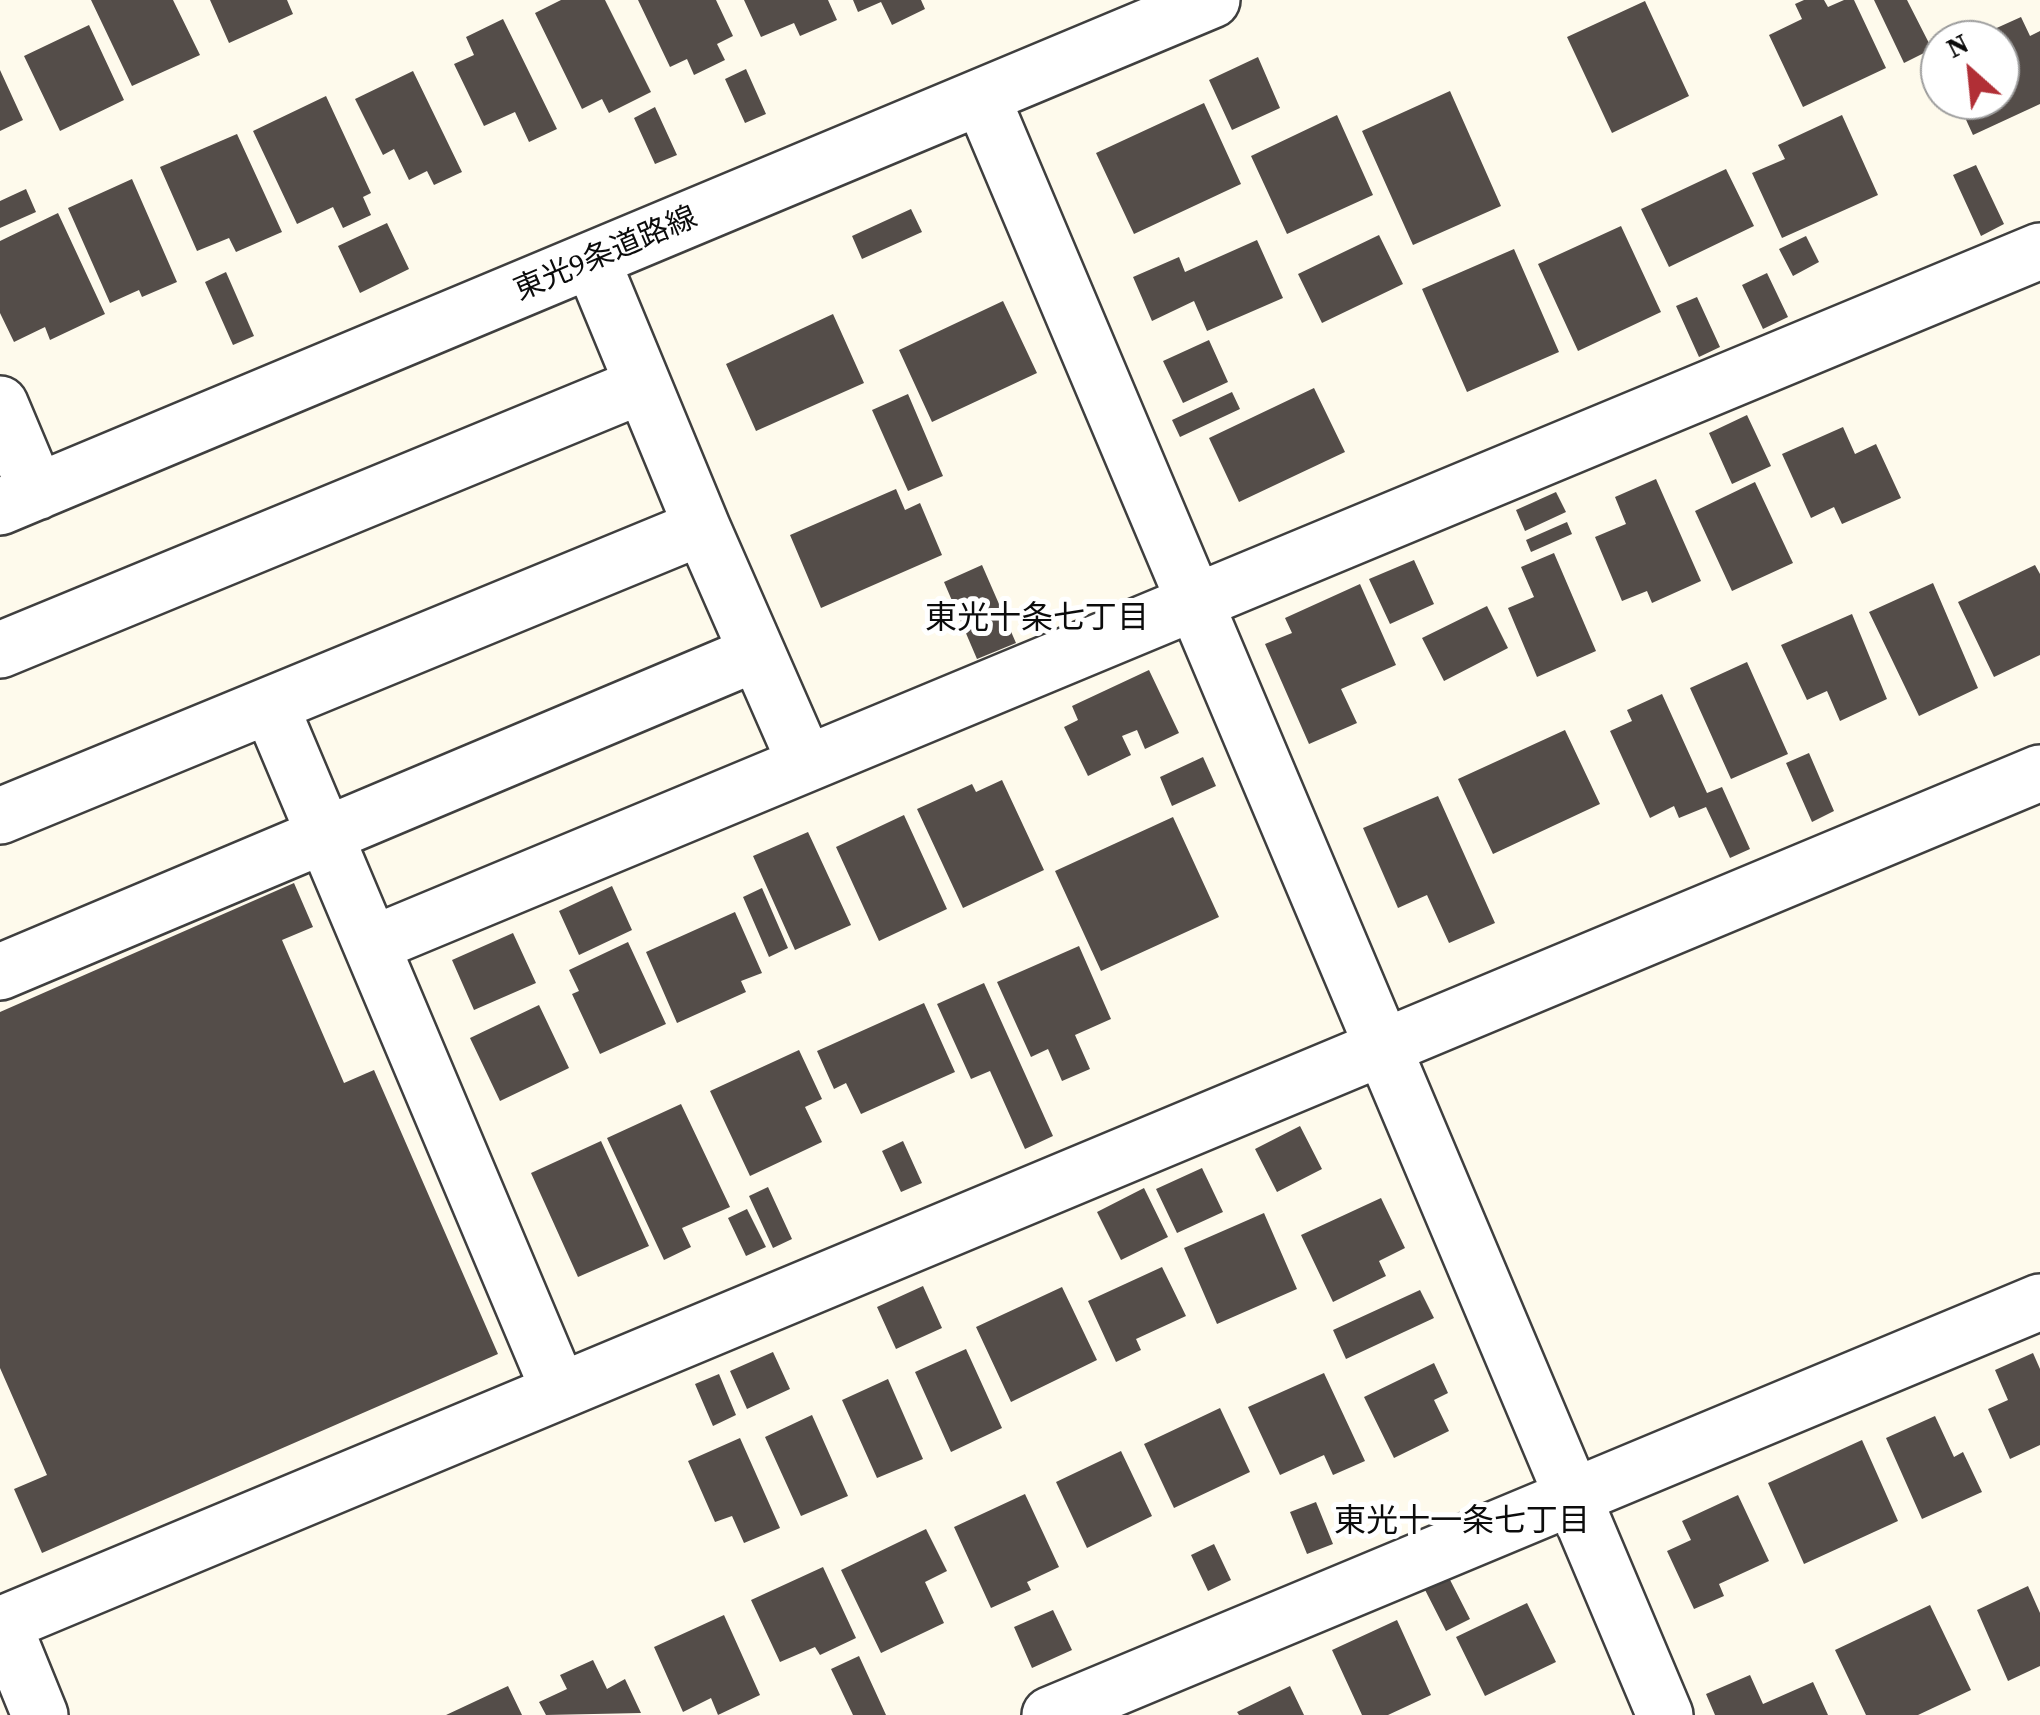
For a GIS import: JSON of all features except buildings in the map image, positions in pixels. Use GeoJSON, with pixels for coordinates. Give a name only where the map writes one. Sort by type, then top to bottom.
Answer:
{"type":"FeatureCollection","features":[{"type":"Feature","properties":{"kind":"street","name":"東光9条道路線"},"geometry":{"type":"LineString","coordinates":[[18,500],[982,98],[1108,20],[1212,0]]}},
{"type":"Feature","properties":{"kind":"street"},"geometry":{"type":"LineString","coordinates":[[982,98],[1665,1715]]}},
{"type":"Feature","properties":{"kind":"street"},"geometry":{"type":"LineString","coordinates":[[373,944],[2040,251]]}},
{"type":"Feature","properties":{"kind":"street"},"geometry":{"type":"LineString","coordinates":[[592,261],[806,764]]}},
{"type":"Feature","properties":{"kind":"street"},"geometry":{"type":"LineString","coordinates":[[0,650],[643,385]]}},
{"type":"Feature","properties":{"kind":"street"},"geometry":{"type":"LineString","coordinates":[[0,404],[18,500]]}},
{"type":"Feature","properties":{"kind":"street"},"geometry":{"type":"LineString","coordinates":[[0,816],[702,527]]}},
{"type":"Feature","properties":{"kind":"street"},"geometry":{"type":"LineString","coordinates":[[0,972],[757,653]]}},
{"type":"Feature","properties":{"kind":"street"},"geometry":{"type":"LineString","coordinates":[[270,704],[559,1390]]}},
{"type":"Feature","properties":{"kind":"street"},"geometry":{"type":"LineString","coordinates":[[40,1715],[1,1624],[2040,773]]}},
{"type":"Feature","properties":{"kind":"street"},"geometry":{"type":"LineString","coordinates":[[1050,1715],[2040,1302]]}},
{"type":"Feature","properties":{"kind":"district","name":"東光十条七丁目"},"geometry":{"type":"Point","coordinates":[1037,620]}},
{"type":"Feature","properties":{"kind":"district","name":"東光十一条七丁目"},"geometry":{"type":"Point","coordinates":[1462,1523]}}]}
